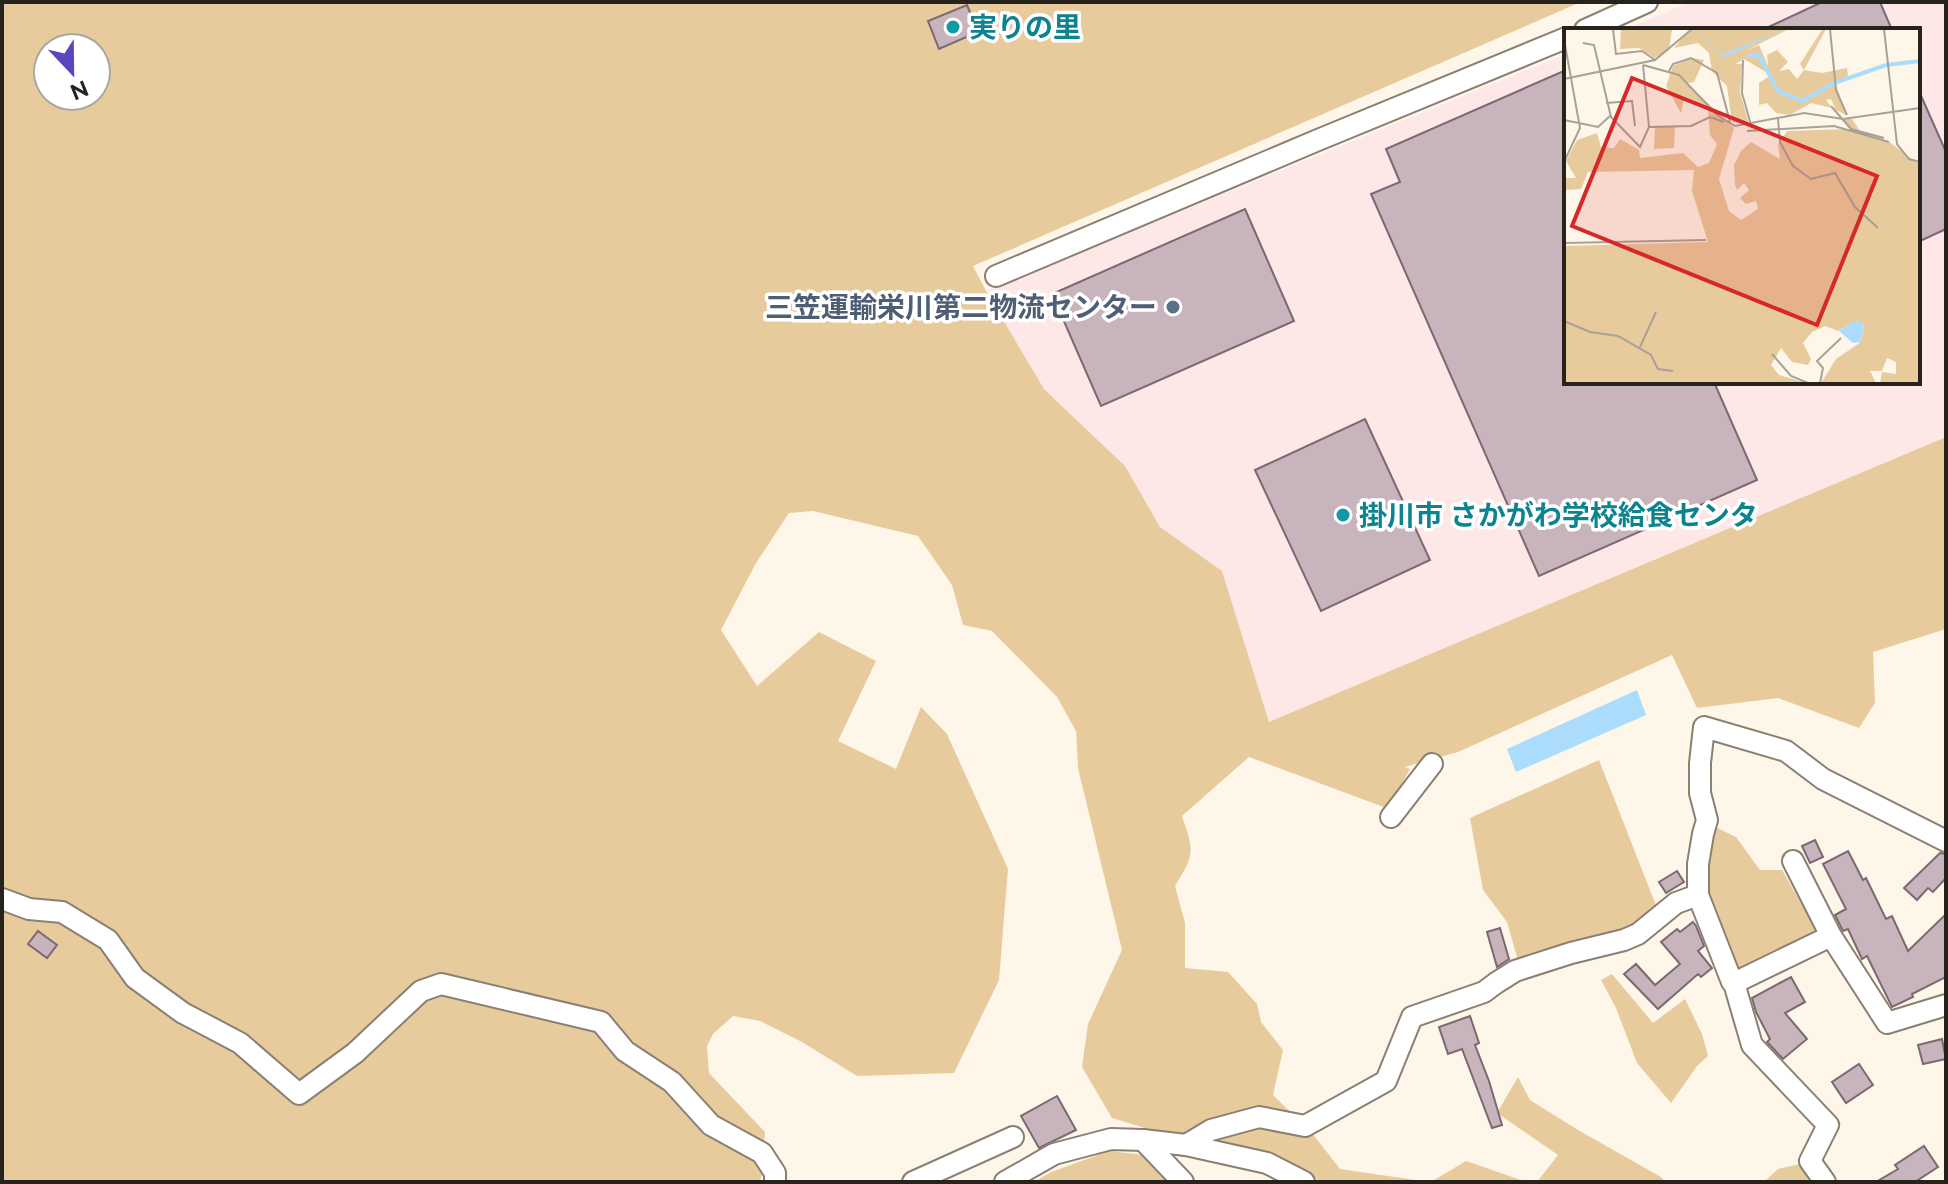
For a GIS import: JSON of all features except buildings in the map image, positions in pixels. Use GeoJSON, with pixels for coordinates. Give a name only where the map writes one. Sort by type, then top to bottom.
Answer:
{"type":"FeatureCollection","features":[{"type":"Feature","properties":{"kind":"street"},"geometry":{"type":"LineString","coordinates":[[1589,28],[1647,2]]}},
{"type":"Feature","properties":{"kind":"street"},"geometry":{"type":"LineString","coordinates":[[996,276],[1564,39]]}},
{"type":"Feature","properties":{"kind":"street"},"geometry":{"type":"LineString","coordinates":[[1825,1182],[1810,1161],[1828,1125],[1752,1045],[1734,983],[1698,895],[1698,864],[1707,820],[1700,793],[1704,727],[1786,751],[1823,779],[1946,841]]}},
{"type":"Feature","properties":{"kind":"street"},"geometry":{"type":"LineString","coordinates":[[1391,817],[1432,764]]}},
{"type":"Feature","properties":{"kind":"street"},"geometry":{"type":"LineString","coordinates":[[1793,861],[1831,936],[1887,1023],[1946,1005]]}},
{"type":"Feature","properties":{"kind":"street"},"geometry":{"type":"LineString","coordinates":[[1186,1145],[1211,1130],[1259,1117],[1305,1126],[1386,1081],[1412,1017],[1484,992],[1515,971],[1624,940],[1638,934],[1676,903],[1698,895]]}},
{"type":"Feature","properties":{"kind":"street"},"geometry":{"type":"LineString","coordinates":[[2,899],[29,909],[62,912],[108,940],[135,978],[183,1013],[240,1043],[299,1094],[355,1053],[421,991],[441,984],[601,1022],[625,1051],[672,1082],[711,1125],[762,1153],[775,1173],[775,1182]]}},
{"type":"Feature","properties":{"kind":"street"},"geometry":{"type":"LineString","coordinates":[[1734,983],[1831,936]]}},
{"type":"Feature","properties":{"kind":"street"},"geometry":{"type":"LineString","coordinates":[[913,1182],[1013,1137]]}},
{"type":"Feature","properties":{"kind":"street"},"geometry":{"type":"LineString","coordinates":[[1005,1182],[1054,1154],[1111,1139],[1186,1145],[1267,1163],[1304,1182]]}},
{"type":"Feature","properties":{"kind":"street"},"geometry":{"type":"LineString","coordinates":[[1143,1140],[1183,1182]]}},
{"type":"Feature","properties":{"kind":"shaded area"},"geometry":{"type":"Polygon","coordinates":[[[2,2],[1581,2],[973,266],[1044,389],[1125,466],[1160,527],[1222,571],[1269,722],[1946,437],[1946,629],[1873,652],[1875,703],[1859,728],[1778,698],[1697,708],[1672,655],[1458,752],[1405,767],[1410,769],[1389,809],[1249,757],[1182,816],[1190,852],[1175,886],[1185,923],[1185,968],[1228,972],[1257,1004],[1261,1022],[1283,1050],[1273,1095],[1312,1133],[1340,1169],[1429,1182],[1323,1182],[1239,1145],[1148,1129],[1112,1118],[1082,1067],[1088,1024],[1122,950],[1078,768],[1076,731],[1057,697],[992,631],[963,625],[952,585],[918,536],[813,511],[789,513],[756,563],[721,630],[757,686],[819,632],[876,661],[838,741],[896,769],[921,707],[947,734],[1008,869],[999,980],[954,1073],[857,1076],[802,1042],[760,1021],[733,1016],[713,1034],[707,1046],[709,1073],[765,1132],[760,1182],[2,1182],[2,2]]]}},
{"type":"Feature","properties":{"kind":"shaded area"},"geometry":{"type":"Polygon","coordinates":[[[1690,2],[1946,2],[1946,437],[1269,722],[1222,571],[1160,527],[1125,466],[1044,389],[986,291],[1564,55],[1564,384],[1920,384],[1920,28],[1629,28],[1690,2]]]}},
{"type":"Feature","properties":{"kind":"shaded area"},"geometry":{"type":"Polygon","coordinates":[[[1599,760],[1657,908],[1625,936],[1519,964],[1507,922],[1483,890],[1470,818],[1599,760]]]}},
{"type":"Feature","properties":{"kind":"shaded area"},"geometry":{"type":"Polygon","coordinates":[[[1713,826],[1736,837],[1760,870],[1782,870],[1814,926],[1815,934],[1737,973],[1705,886],[1713,826]]]}},
{"type":"Feature","properties":{"kind":"shaded area"},"geometry":{"type":"Polygon","coordinates":[[[1612,974],[1653,1023],[1685,999],[1702,1034],[1708,1056],[1697,1066],[1671,1103],[1637,1063],[1616,1008],[1601,980],[1612,974]]]}},
{"type":"Feature","properties":{"kind":"shaded area"},"geometry":{"type":"Polygon","coordinates":[[[1518,1077],[1530,1100],[1665,1182],[1537,1182],[1558,1155],[1497,1113],[1518,1077]]]}},
{"type":"Feature","properties":{"kind":"shaded area"},"geometry":{"type":"Polygon","coordinates":[[[1109,1151],[1145,1155],[1171,1182],[1034,1182],[1051,1172],[1109,1151]]]}},
{"type":"Feature","properties":{"kind":"shaded area"},"geometry":{"type":"Polygon","coordinates":[[[1466,1161],[1527,1182],[1431,1182],[1466,1161]]]}},
{"type":"Feature","properties":{"kind":"shaded area"},"geometry":{"type":"Polygon","coordinates":[[[1800,1164],[1814,1182],[1764,1182],[1778,1169],[1800,1164]]]}},
{"type":"Feature","properties":{"kind":"water"},"geometry":{"type":"Polygon","coordinates":[[[1637,690],[1646,715],[1516,772],[1507,749],[1637,690]]]}},
{"type":"Feature","properties":{"kind":"place","name":"実りの里"},"geometry":{"type":"Point","coordinates":[953,27]}},
{"type":"Feature","properties":{"kind":"place","name":"三笠運輸栄川第二物流センター"},"geometry":{"type":"Point","coordinates":[1173,307]}},
{"type":"Feature","properties":{"kind":"place","name":"掛川市 さかがわ学校給食センタ"},"geometry":{"type":"Point","coordinates":[1343,515]}}]}
